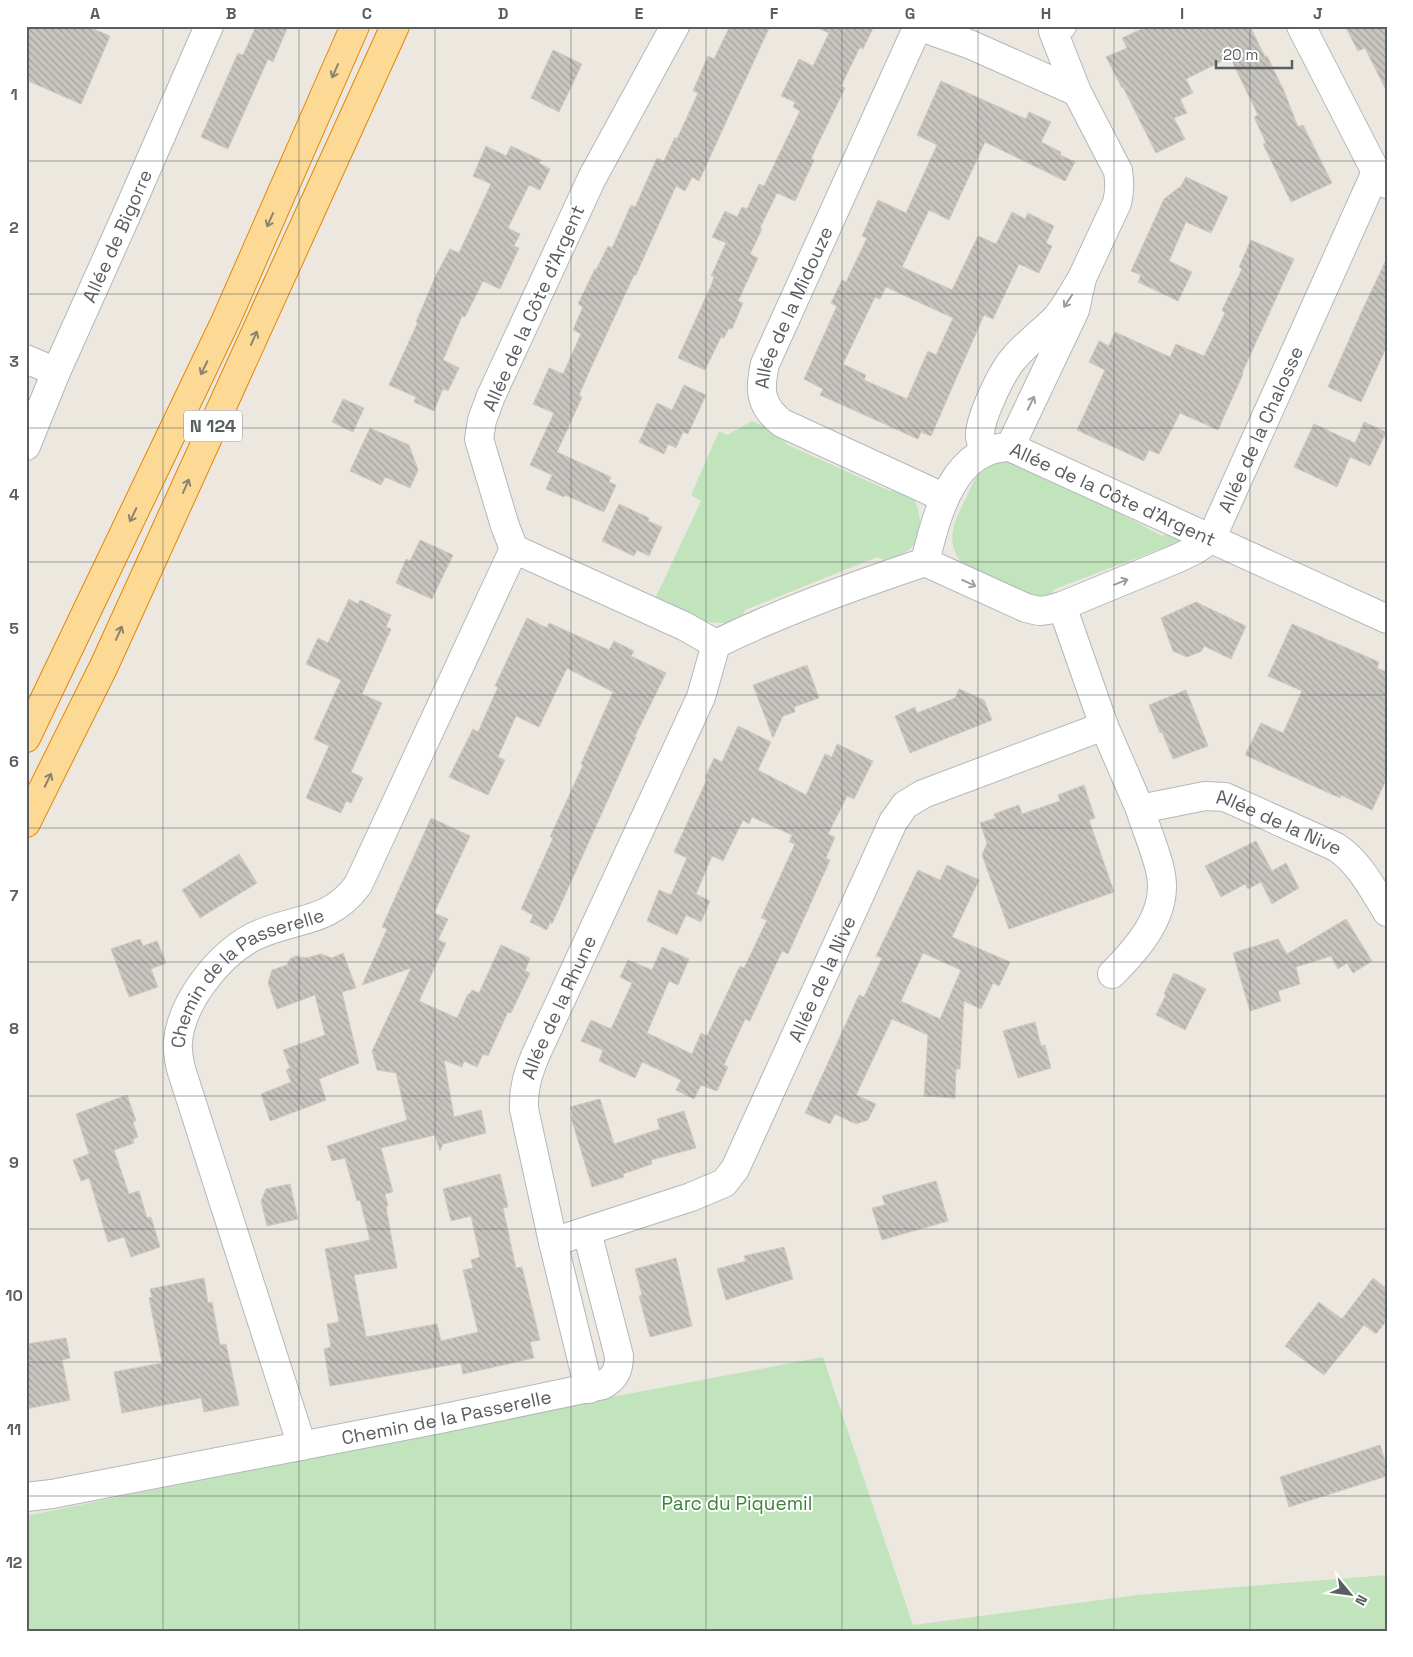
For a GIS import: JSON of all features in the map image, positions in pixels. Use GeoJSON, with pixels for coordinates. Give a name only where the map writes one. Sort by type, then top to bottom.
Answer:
{"type":"FeatureCollection","features":[{"type":"Feature","properties":{"kind":"highway","name":"N 124"},"geometry":{"type":"LineString","coordinates":[[26,738],[226,320],[355,26]]}},
{"type":"Feature","properties":{"kind":"highway","name":"N 124"},"geometry":{"type":"LineString","coordinates":[[26,823],[104,666],[395,26]]}},
{"type":"Feature","properties":{"kind":"street","name":"Allée de Bigorre"},"geometry":{"type":"LineString","coordinates":[[26,446],[56,372],[209,26]]}},
{"type":"Feature","properties":{"kind":"street","name":"Allée de la Côte d'Argent"},"geometry":{"type":"LineString","coordinates":[[514,549],[505,526],[480,439],[482,420],[491,396],[592,178],[675,26]]}},
{"type":"Feature","properties":{"kind":"street","name":"Allée de la Midouze"},"geometry":{"type":"LineString","coordinates":[[945,498],[782,423],[767,409],[762,397],[765,364],[918,26],[969,44],[1077,92]]}},
{"type":"Feature","properties":{"kind":"street"},"geometry":{"type":"LineString","coordinates":[[1301,26],[1382,178]]}},
{"type":"Feature","properties":{"kind":"street"},"geometry":{"type":"LineString","coordinates":[[1055,28],[1077,92],[1118,171],[1120,192],[1112,215],[1082,278],[1057,317],[1014,358],[997,386],[982,420],[981,444],[998,449],[1075,310],[1082,278]]}},
{"type":"Feature","properties":{"kind":"street","name":"Allée de la Chalosse"},"geometry":{"type":"LineString","coordinates":[[1210,539],[1382,178]]}},
{"type":"Feature","properties":{"kind":"street"},"geometry":{"type":"LineString","coordinates":[[26,359],[56,372]]}},
{"type":"Feature","properties":{"kind":"street","name":"Allée de la Côte d'Argent"},"geometry":{"type":"LineString","coordinates":[[925,562],[934,526],[950,486],[970,461],[998,449],[1210,539],[1387,619]]}},
{"type":"Feature","properties":{"kind":"street"},"geometry":{"type":"LineString","coordinates":[[514,549],[684,626],[716,644],[756,624],[925,562],[1026,608],[1048,610],[1176,559],[1195,550],[1210,539]]}},
{"type":"Feature","properties":{"kind":"street","name":"Chemin de la Passerelle"},"geometry":{"type":"LineString","coordinates":[[302,1446],[181,1069],[178,1058],[178,1041],[182,1024],[196,992],[220,963],[238,947],[251,938],[266,932],[324,914],[336,908],[345,901],[358,885],[514,549]]}},
{"type":"Feature","properties":{"kind":"street"},"geometry":{"type":"LineString","coordinates":[[1062,606],[1104,726],[1140,809],[1161,873],[1161,902],[1144,938],[1112,974]]}},
{"type":"Feature","properties":{"kind":"street","name":"Allée de la Rhune"},"geometry":{"type":"LineString","coordinates":[[588,1389],[524,1109],[525,1083],[536,1054],[700,697],[716,644]]}},
{"type":"Feature","properties":{"kind":"street","name":"Allée de la Nive"},"geometry":{"type":"LineString","coordinates":[[553,1242],[587,1232],[724,1183],[735,1169],[894,822],[905,805],[923,794],[1104,726]]}},
{"type":"Feature","properties":{"kind":"street","name":"Allée de la Nive"},"geometry":{"type":"LineString","coordinates":[[1140,809],[1215,795],[1234,800],[1336,847],[1349,855],[1359,867],[1387,912]]}},
{"type":"Feature","properties":{"kind":"street","name":"Chemin de la Passerelle"},"geometry":{"type":"LineString","coordinates":[[26,1497],[52,1494],[302,1446],[604,1386],[612,1380],[619,1366],[616,1345],[587,1232]]}},
{"type":"Feature","properties":{"kind":"green space"},"geometry":{"type":"Polygon","coordinates":[[[752,421],[783,434],[786,444],[890,491],[899,487],[911,495],[919,513],[919,535],[913,546],[900,555],[886,561],[877,557],[745,610],[741,621],[706,622],[655,599],[701,501],[691,495],[719,431],[727,435],[752,421]]]}},
{"type":"Feature","properties":{"kind":"green space"},"geometry":{"type":"Polygon","coordinates":[[[1004,461],[1012,462],[1091,498],[1162,536],[1173,531],[1181,537],[1181,542],[1170,551],[1163,548],[1055,589],[1049,598],[1037,601],[964,566],[958,557],[952,540],[958,514],[973,483],[987,469],[1004,461]]]}},
{"type":"Feature","properties":{"kind":"green space","name":"Parc du Piquemil"},"geometry":{"type":"Polygon","coordinates":[[[823,1357],[913,1625],[1137,1595],[1387,1575],[1387,1631],[26,1631],[26,1516],[532,1412],[823,1357]]]}},
{"type":"Feature","properties":{"kind":"building"},"geometry":{"type":"Polygon","coordinates":[[[26,26],[86,26],[110,36],[81,104],[26,80],[26,26]]]}},
{"type":"Feature","properties":{"kind":"building"},"geometry":{"type":"Polygon","coordinates":[[[256,26],[288,26],[273,62],[268,59],[228,149],[201,137],[238,53],[243,55],[256,26]]]}},
{"type":"Feature","properties":{"kind":"building"},"geometry":{"type":"Polygon","coordinates":[[[730,26],[770,26],[699,181],[692,177],[685,191],[676,186],[636,275],[634,275],[594,361],[579,395],[582,397],[557,452],[611,477],[609,482],[616,485],[604,512],[546,489],[552,475],[530,465],[554,413],[533,404],[549,368],[563,374],[581,334],[573,330],[583,307],[578,304],[608,246],[612,248],[631,205],[635,207],[657,158],[664,161],[675,137],[677,139],[698,93],[693,91],[708,56],[714,59],[730,26]]]}},
{"type":"Feature","properties":{"kind":"building"},"geometry":{"type":"Polygon","coordinates":[[[814,26],[874,26],[863,49],[860,47],[841,86],[845,88],[811,159],[814,160],[795,201],[777,193],[750,254],[758,258],[738,301],[743,303],[732,329],[729,328],[724,338],[721,337],[705,370],[678,358],[710,288],[714,277],[711,276],[726,243],[712,237],[725,211],[737,217],[742,207],[747,209],[759,184],[764,186],[800,111],[793,107],[795,102],[781,96],[799,59],[813,66],[829,33],[814,26]]]}},
{"type":"Feature","properties":{"kind":"building"},"geometry":{"type":"Polygon","coordinates":[[[1148,26],[1250,26],[1284,91],[1298,127],[1303,125],[1332,183],[1291,202],[1263,144],[1266,143],[1254,117],[1258,115],[1230,57],[1186,79],[1193,93],[1180,99],[1187,113],[1174,118],[1185,139],[1156,153],[1106,57],[1127,48],[1122,38],[1148,26]]]}},
{"type":"Feature","properties":{"kind":"building"},"geometry":{"type":"Polygon","coordinates":[[[1345,26],[1387,26],[1387,92],[1365,48],[1358,51],[1345,26]]]}},
{"type":"Feature","properties":{"kind":"building"},"geometry":{"type":"Polygon","coordinates":[[[553,50],[582,64],[559,112],[531,98],[553,50]]]}},
{"type":"Feature","properties":{"kind":"building"},"geometry":{"type":"Polygon","coordinates":[[[941,81],[1026,119],[1029,112],[1051,122],[1041,142],[1061,152],[1060,155],[1075,162],[1065,181],[985,142],[949,220],[929,210],[902,267],[952,290],[978,236],[996,244],[1012,212],[1025,219],[1028,213],[1054,226],[1046,243],[1052,246],[1039,273],[1019,264],[993,319],[984,315],[931,436],[921,432],[918,439],[820,395],[823,389],[804,379],[837,306],[831,303],[842,280],[846,282],[867,238],[862,236],[878,200],[906,213],[937,145],[917,135],[941,81]],[[886,287],[880,299],[875,297],[843,364],[866,375],[864,380],[907,399],[928,351],[936,355],[953,318],[886,287]]]}},
{"type":"Feature","properties":{"kind":"building"},"geometry":{"type":"Polygon","coordinates":[[[486,146],[506,156],[511,146],[541,160],[539,163],[550,169],[540,190],[529,185],[508,228],[520,234],[514,246],[519,248],[500,289],[483,281],[465,317],[462,316],[443,360],[459,368],[448,391],[443,389],[434,411],[414,402],[416,397],[389,385],[418,322],[416,322],[437,273],[450,249],[459,253],[491,184],[473,176],[486,146]]]}},
{"type":"Feature","properties":{"kind":"building"},"geometry":{"type":"Polygon","coordinates":[[[1186,177],[1228,197],[1211,233],[1186,222],[1169,261],[1192,272],[1178,301],[1138,282],[1141,275],[1131,271],[1164,199],[1181,186],[1186,177]]]}},
{"type":"Feature","properties":{"kind":"building"},"geometry":{"type":"Polygon","coordinates":[[[1251,240],[1294,259],[1218,430],[1180,413],[1159,454],[1149,450],[1144,461],[1077,430],[1105,370],[1089,362],[1099,341],[1109,346],[1115,332],[1170,357],[1176,344],[1204,356],[1225,313],[1222,310],[1242,269],[1239,267],[1251,240]]]}},
{"type":"Feature","properties":{"kind":"building"},"geometry":{"type":"Polygon","coordinates":[[[1387,258],[1387,346],[1361,402],[1328,387],[1387,258]]]}},
{"type":"Feature","properties":{"kind":"building"},"geometry":{"type":"Polygon","coordinates":[[[684,385],[706,395],[688,434],[683,432],[676,448],[668,444],[664,454],[639,442],[657,403],[672,410],[684,385]]]}},
{"type":"Feature","properties":{"kind":"building"},"geometry":{"type":"Polygon","coordinates":[[[343,399],[364,408],[353,432],[332,422],[343,399]]]}},
{"type":"Feature","properties":{"kind":"building"},"geometry":{"type":"Polygon","coordinates":[[[1364,422],[1386,432],[1370,466],[1350,457],[1337,487],[1294,467],[1314,424],[1355,443],[1364,422]]]}},
{"type":"Feature","properties":{"kind":"building"},"geometry":{"type":"Polygon","coordinates":[[[370,428],[409,445],[418,470],[410,488],[385,477],[381,485],[350,471],[370,428]]]}},
{"type":"Feature","properties":{"kind":"building"},"geometry":{"type":"Polygon","coordinates":[[[619,504],[649,518],[648,521],[662,527],[649,556],[637,550],[634,556],[602,541],[619,504]]]}},
{"type":"Feature","properties":{"kind":"building"},"geometry":{"type":"Polygon","coordinates":[[[420,540],[453,555],[432,599],[396,583],[406,559],[410,561],[420,540]]]}},
{"type":"Feature","properties":{"kind":"building"},"geometry":{"type":"Polygon","coordinates":[[[349,599],[358,604],[360,600],[391,615],[386,627],[391,629],[362,694],[382,703],[351,772],[363,778],[351,803],[346,801],[341,813],[306,798],[329,746],[314,739],[341,680],[306,664],[318,638],[328,643],[349,599]]]}},
{"type":"Feature","properties":{"kind":"building"},"geometry":{"type":"Polygon","coordinates":[[[1196,602],[1246,626],[1231,659],[1204,646],[1202,651],[1187,657],[1173,651],[1161,618],[1196,602]]]}},
{"type":"Feature","properties":{"kind":"building"},"geometry":{"type":"Polygon","coordinates":[[[527,618],[547,628],[549,623],[609,650],[614,641],[634,651],[631,656],[666,673],[635,736],[552,924],[550,922],[547,930],[530,922],[533,915],[521,909],[553,838],[550,837],[583,765],[581,764],[613,692],[567,668],[539,727],[516,716],[498,757],[505,760],[488,795],[449,777],[473,729],[478,732],[498,687],[495,686],[527,618]]]}},
{"type":"Feature","properties":{"kind":"building"},"geometry":{"type":"Polygon","coordinates":[[[1292,624],[1379,662],[1377,668],[1387,672],[1387,778],[1372,810],[1341,795],[1340,798],[1245,755],[1261,723],[1283,733],[1302,691],[1268,676],[1292,624]]]}},
{"type":"Feature","properties":{"kind":"building"},"geometry":{"type":"Polygon","coordinates":[[[807,665],[819,698],[794,707],[795,712],[783,716],[773,738],[753,685],[807,665]]]}},
{"type":"Feature","properties":{"kind":"building"},"geometry":{"type":"Polygon","coordinates":[[[959,689],[984,700],[992,720],[910,753],[895,716],[915,707],[917,713],[955,698],[959,689]]]}},
{"type":"Feature","properties":{"kind":"building"},"geometry":{"type":"Polygon","coordinates":[[[1186,690],[1208,746],[1173,759],[1149,705],[1186,690]]]}},
{"type":"Feature","properties":{"kind":"building"},"geometry":{"type":"Polygon","coordinates":[[[738,726],[771,742],[758,770],[806,795],[825,754],[832,757],[837,744],[873,761],[854,799],[847,796],[828,834],[835,837],[826,858],[830,860],[788,954],[782,951],[750,1021],[745,1019],[724,1065],[728,1067],[717,1091],[701,1085],[694,1099],[676,1090],[681,1080],[642,1062],[635,1078],[599,1061],[603,1050],[581,1041],[591,1020],[611,1029],[632,983],[620,977],[628,960],[652,970],[662,947],[689,959],[678,985],[669,981],[647,1033],[692,1054],[701,1033],[707,1036],[740,966],[744,968],[767,920],[761,918],[795,844],[789,842],[792,835],[752,817],[749,824],[743,820],[723,861],[712,856],[696,894],[710,901],[701,922],[686,915],[677,935],[647,921],[659,890],[671,895],[687,858],[674,852],[707,779],[705,778],[714,758],[722,762],[738,726]]]}},
{"type":"Feature","properties":{"kind":"building"},"geometry":{"type":"Polygon","coordinates":[[[1084,785],[1095,818],[1089,820],[1114,892],[1009,929],[982,855],[987,843],[980,823],[996,818],[994,814],[1019,805],[1022,814],[1060,801],[1058,795],[1084,785]]]}},
{"type":"Feature","properties":{"kind":"building"},"geometry":{"type":"Polygon","coordinates":[[[431,818],[470,836],[434,913],[448,919],[438,940],[446,943],[419,1001],[457,1018],[468,994],[472,990],[479,993],[501,945],[530,958],[525,971],[530,973],[511,1013],[508,1012],[488,1056],[483,1054],[477,1067],[464,1061],[462,1067],[444,1060],[454,1117],[481,1110],[486,1133],[443,1144],[440,1151],[435,1135],[381,1148],[393,1192],[385,1194],[397,1268],[354,1275],[366,1337],[437,1324],[441,1341],[478,1332],[463,1270],[473,1268],[471,1260],[480,1257],[471,1216],[451,1221],[443,1189],[500,1174],[508,1207],[503,1208],[516,1268],[522,1267],[540,1340],[530,1342],[534,1358],[463,1374],[461,1363],[330,1386],[324,1349],[331,1347],[327,1324],[339,1322],[325,1249],[370,1240],[360,1200],[357,1201],[345,1158],[332,1161],[327,1146],[407,1120],[396,1073],[377,1070],[372,1051],[411,968],[362,985],[387,929],[382,927],[431,818]]]}},
{"type":"Feature","properties":{"kind":"building"},"geometry":{"type":"Polygon","coordinates":[[[1256,841],[1272,871],[1286,863],[1299,888],[1272,904],[1261,882],[1248,889],[1245,884],[1221,897],[1205,866],[1256,841]]]}},
{"type":"Feature","properties":{"kind":"building"},"geometry":{"type":"Polygon","coordinates":[[[239,854],[257,883],[200,918],[182,890],[239,854]]]}},
{"type":"Feature","properties":{"kind":"building"},"geometry":{"type":"Polygon","coordinates":[[[947,865],[979,880],[952,937],[1010,962],[999,986],[993,983],[981,1009],[964,1001],[960,1069],[956,1069],[955,1098],[924,1096],[928,1035],[892,1019],[856,1095],[876,1104],[868,1120],[856,1124],[835,1114],[830,1124],[805,1113],[859,995],[864,997],[882,958],[876,956],[918,870],[940,880],[947,865]],[[923,953],[901,1001],[940,1019],[961,970],[923,953]]]}},
{"type":"Feature","properties":{"kind":"building"},"geometry":{"type":"Polygon","coordinates":[[[1346,919],[1372,961],[1353,973],[1347,963],[1338,969],[1331,956],[1296,967],[1300,984],[1278,991],[1281,1001],[1250,1011],[1233,953],[1278,939],[1287,954],[1346,919]]]}},
{"type":"Feature","properties":{"kind":"building"},"geometry":{"type":"Polygon","coordinates":[[[140,939],[143,946],[157,941],[166,963],[151,969],[158,987],[129,997],[111,949],[140,939]]]}},
{"type":"Feature","properties":{"kind":"building"},"geometry":{"type":"Polygon","coordinates":[[[343,953],[356,988],[342,992],[359,1063],[319,1079],[326,1100],[270,1121],[261,1094],[291,1082],[286,1070],[290,1068],[283,1050],[325,1035],[315,995],[277,1009],[268,983],[272,970],[287,965],[290,959],[296,956],[306,958],[321,954],[332,958],[343,953]]]}},
{"type":"Feature","properties":{"kind":"building"},"geometry":{"type":"Polygon","coordinates":[[[1174,973],[1206,989],[1185,1030],[1156,1015],[1174,973]]]}},
{"type":"Feature","properties":{"kind":"building"},"geometry":{"type":"Polygon","coordinates":[[[1035,1022],[1041,1046],[1045,1045],[1051,1068],[1018,1078],[1003,1031],[1035,1022]]]}},
{"type":"Feature","properties":{"kind":"building"},"geometry":{"type":"Polygon","coordinates":[[[127,1095],[136,1121],[133,1122],[138,1137],[133,1139],[134,1143],[114,1150],[129,1194],[139,1191],[147,1218],[151,1217],[160,1247],[131,1257],[124,1237],[108,1242],[89,1178],[81,1181],[73,1160],[89,1154],[76,1114],[127,1095]]]}},
{"type":"Feature","properties":{"kind":"building"},"geometry":{"type":"Polygon","coordinates":[[[600,1099],[614,1144],[660,1129],[657,1119],[684,1111],[696,1148],[651,1160],[652,1164],[623,1174],[624,1177],[592,1187],[571,1117],[573,1116],[570,1107],[600,1099]]]}},
{"type":"Feature","properties":{"kind":"building"},"geometry":{"type":"Polygon","coordinates":[[[936,1181],[948,1221],[882,1240],[872,1208],[885,1205],[882,1196],[936,1181]]]}},
{"type":"Feature","properties":{"kind":"building"},"geometry":{"type":"Polygon","coordinates":[[[290,1184],[298,1219],[267,1226],[261,1201],[266,1189],[290,1184]]]}},
{"type":"Feature","properties":{"kind":"building"},"geometry":{"type":"Polygon","coordinates":[[[784,1247],[793,1279],[726,1300],[717,1269],[746,1261],[744,1256],[784,1247]]]}},
{"type":"Feature","properties":{"kind":"building"},"geometry":{"type":"Polygon","coordinates":[[[676,1258],[692,1326],[650,1337],[639,1296],[642,1295],[635,1269],[676,1258]]]}},
{"type":"Feature","properties":{"kind":"building"},"geometry":{"type":"Polygon","coordinates":[[[204,1278],[208,1303],[212,1302],[220,1345],[226,1344],[239,1405],[204,1412],[201,1398],[122,1413],[114,1372],[162,1363],[149,1298],[152,1297],[150,1289],[204,1278]]]}},
{"type":"Feature","properties":{"kind":"building"},"geometry":{"type":"Polygon","coordinates":[[[1373,1278],[1387,1289],[1387,1320],[1376,1334],[1364,1325],[1324,1375],[1285,1346],[1319,1302],[1342,1319],[1373,1278]]]}},
{"type":"Feature","properties":{"kind":"building"},"geometry":{"type":"Polygon","coordinates":[[[66,1338],[70,1358],[62,1360],[70,1400],[26,1409],[26,1344],[66,1338]]]}},
{"type":"Feature","properties":{"kind":"building"},"geometry":{"type":"Polygon","coordinates":[[[1380,1445],[1387,1467],[1387,1476],[1289,1507],[1280,1477],[1380,1445]]]}}]}
